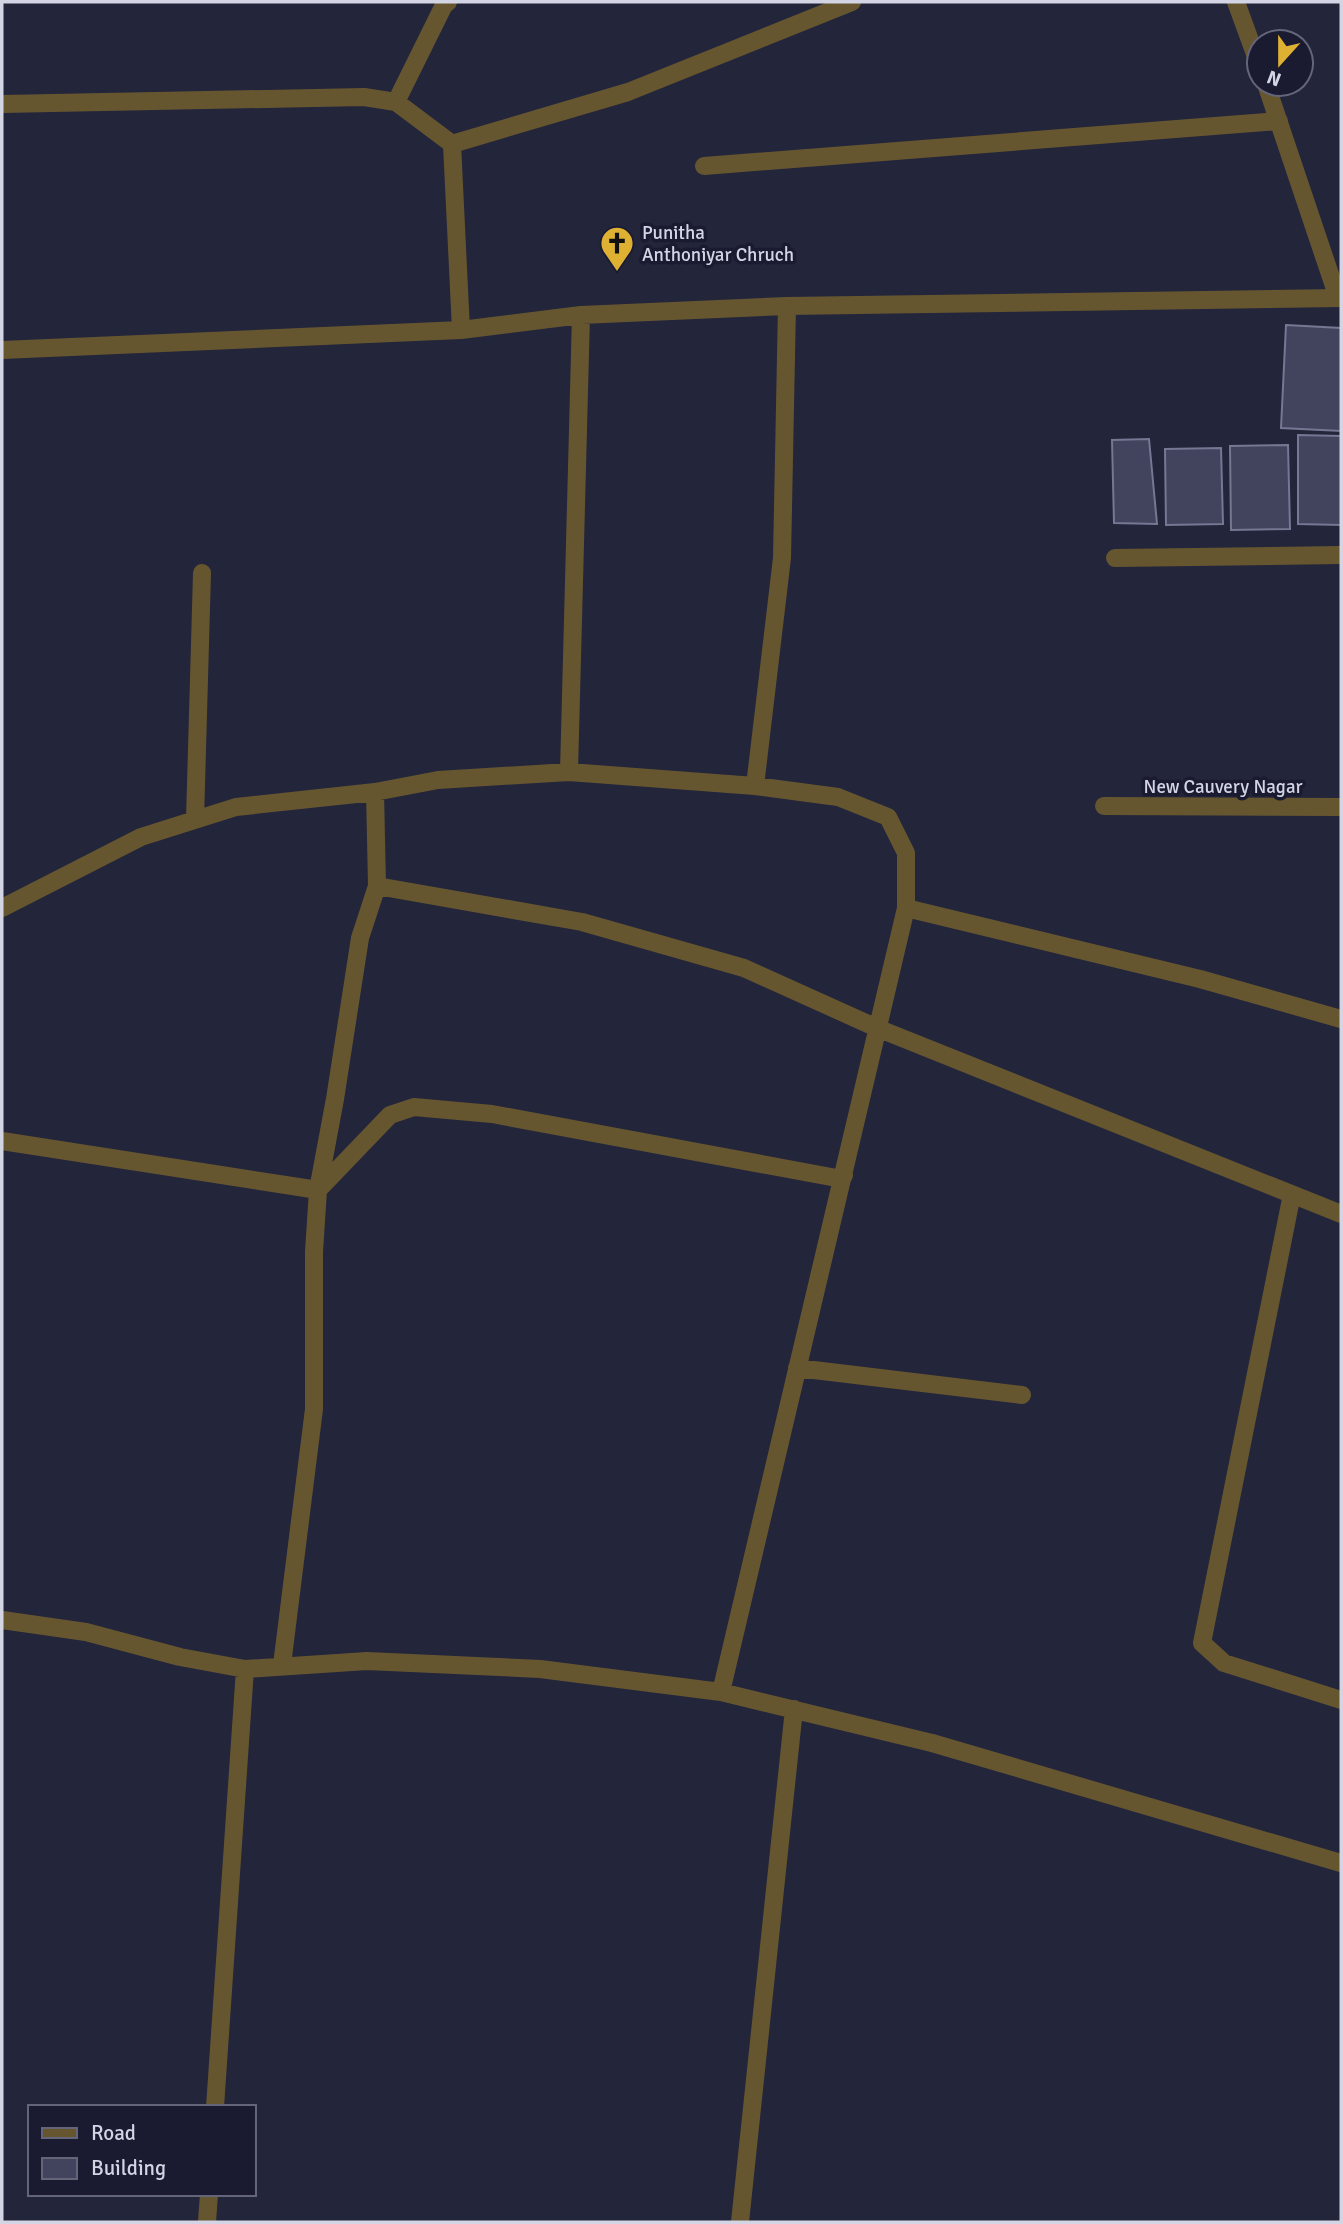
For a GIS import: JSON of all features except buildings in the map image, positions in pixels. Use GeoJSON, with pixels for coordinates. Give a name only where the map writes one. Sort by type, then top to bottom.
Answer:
{"type":"FeatureCollection","features":[{"type":"Feature","properties":{"kind":"street"},"geometry":{"type":"LineString","coordinates":[[396,102],[444,5],[448,2]]}},
{"type":"Feature","properties":{"kind":"street"},"geometry":{"type":"LineString","coordinates":[[452,144],[628,92],[852,2]]}},
{"type":"Feature","properties":{"kind":"street"},"geometry":{"type":"LineString","coordinates":[[1237,2],[1246,28]]}},
{"type":"Feature","properties":{"kind":"street"},"geometry":{"type":"LineString","coordinates":[[2,104],[364,97],[396,102],[452,144]]}},
{"type":"Feature","properties":{"kind":"street"},"geometry":{"type":"LineString","coordinates":[[2,355],[461,330],[581,315],[787,306],[1340,298],[1271,98]]}},
{"type":"Feature","properties":{"kind":"street"},"geometry":{"type":"LineString","coordinates":[[704,166],[1279,121]]}},
{"type":"Feature","properties":{"kind":"street"},"geometry":{"type":"LineString","coordinates":[[452,144],[461,330]]}},
{"type":"Feature","properties":{"kind":"street"},"geometry":{"type":"LineString","coordinates":[[755,786],[782,558],[787,306]]}},
{"type":"Feature","properties":{"kind":"street"},"geometry":{"type":"LineString","coordinates":[[569,772],[581,315]]}},
{"type":"Feature","properties":{"kind":"street"},"geometry":{"type":"LineString","coordinates":[[1115,558],[1341,555]]}},
{"type":"Feature","properties":{"kind":"street"},"geometry":{"type":"LineString","coordinates":[[195,820],[202,573]]}},
{"type":"Feature","properties":{"kind":"street"},"geometry":{"type":"LineString","coordinates":[[2,908],[141,837],[236,807],[375,792],[438,780],[569,772],[755,786],[838,797],[888,817],[906,853],[906,908],[721,1692]]}},
{"type":"Feature","properties":{"kind":"street"},"geometry":{"type":"LineString","coordinates":[[282,1665],[314,1409],[314,1252],[317,1190],[335,1098],[360,938],[377,886],[375,792]]}},
{"type":"Feature","properties":{"kind":"street","name":"New Cauvery Nagar"},"geometry":{"type":"LineString","coordinates":[[1104,806],[1341,807]]}},
{"type":"Feature","properties":{"kind":"street"},"geometry":{"type":"LineString","coordinates":[[377,886],[594,925],[744,968],[877,1028],[1341,1213]]}},
{"type":"Feature","properties":{"kind":"street"},"geometry":{"type":"LineString","coordinates":[[906,908],[1200,978],[1341,1019]]}},
{"type":"Feature","properties":{"kind":"street"},"geometry":{"type":"LineString","coordinates":[[317,1190],[390,1115],[414,1107],[492,1114],[843,1177]]}},
{"type":"Feature","properties":{"kind":"street"},"geometry":{"type":"LineString","coordinates":[[2,1141],[317,1190]]}},
{"type":"Feature","properties":{"kind":"street"},"geometry":{"type":"LineString","coordinates":[[1292,1194],[1202,1643],[1224,1663],[1341,1700]]}},
{"type":"Feature","properties":{"kind":"street"},"geometry":{"type":"LineString","coordinates":[[797,1367],[1022,1395]]}},
{"type":"Feature","properties":{"kind":"street"},"geometry":{"type":"LineString","coordinates":[[2,1620],[86,1632],[180,1657],[245,1669],[366,1661],[540,1669],[721,1692],[932,1742],[1341,1863]]}},
{"type":"Feature","properties":{"kind":"street"},"geometry":{"type":"LineString","coordinates":[[215,2105],[245,1669]]}},
{"type":"Feature","properties":{"kind":"street"},"geometry":{"type":"LineString","coordinates":[[740,2222],[794,1709]]}},
{"type":"Feature","properties":{"kind":"street"},"geometry":{"type":"LineString","coordinates":[[207,2222],[209,2196]]}},
{"type":"Feature","properties":{"kind":"place","name":"Punitha Anthoniyar Chruch"},"geometry":{"type":"Point","coordinates":[617,273]}}]}
